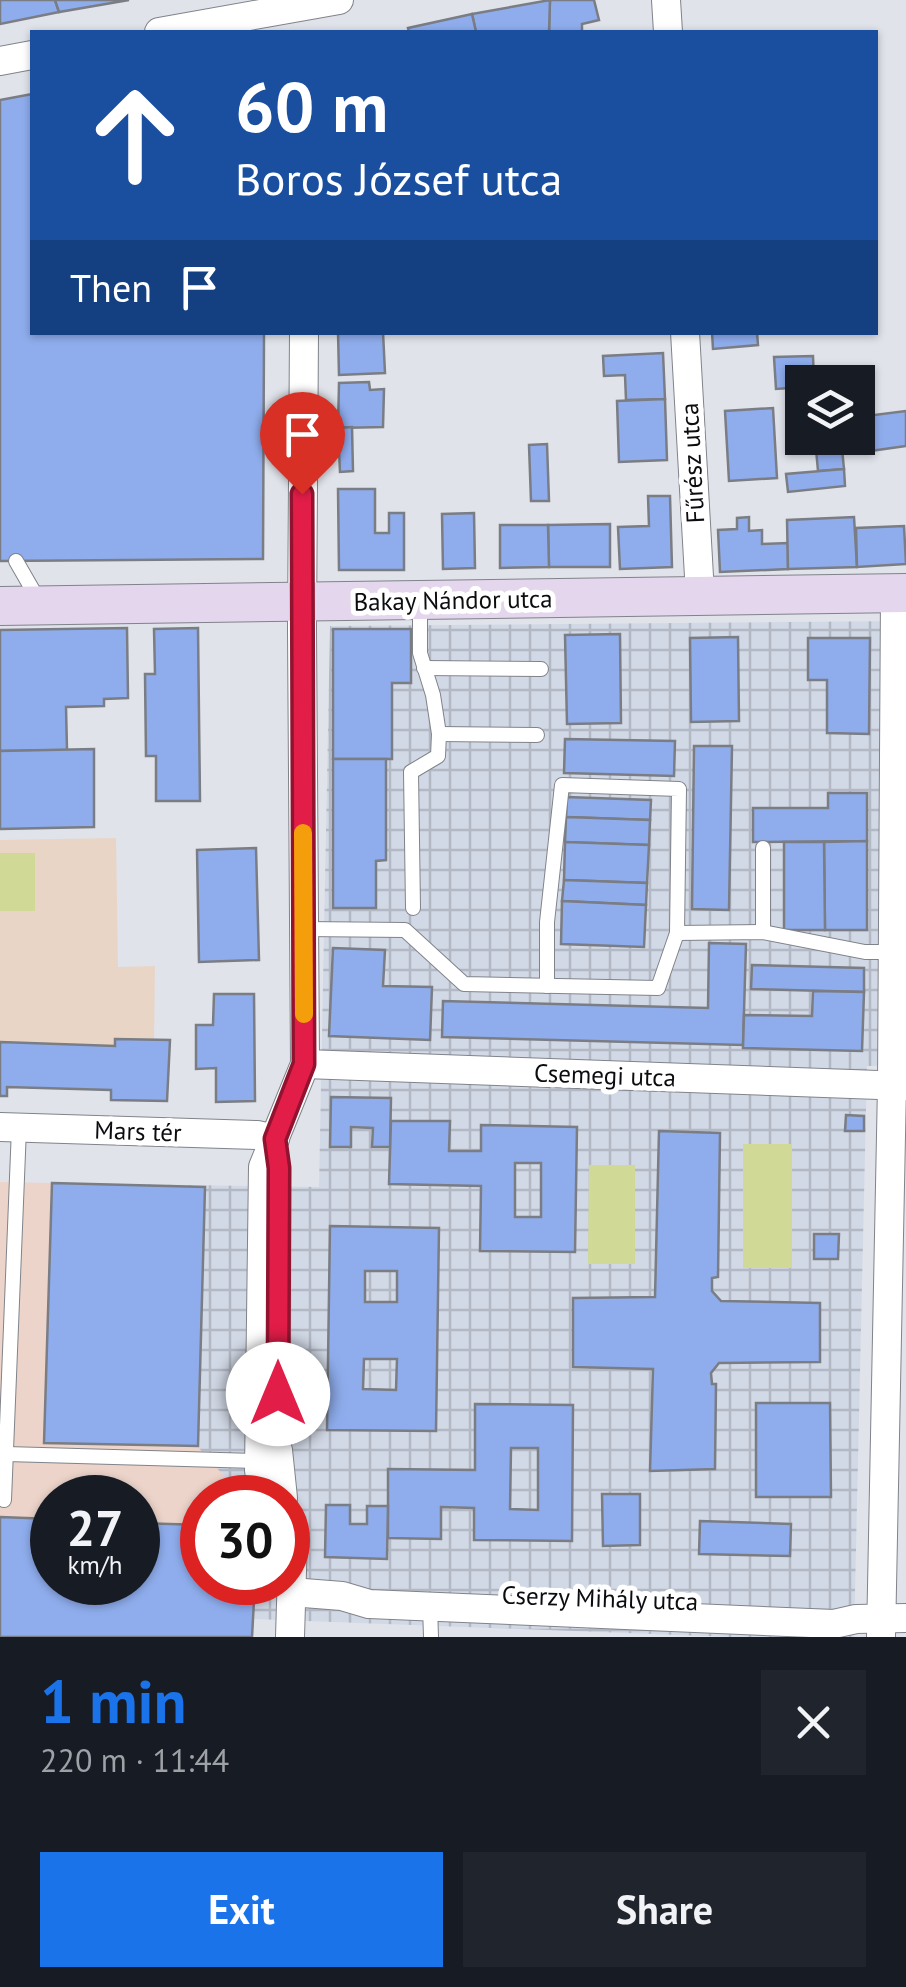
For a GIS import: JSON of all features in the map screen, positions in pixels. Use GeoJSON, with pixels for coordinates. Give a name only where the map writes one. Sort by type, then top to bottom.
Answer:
{"type":"FeatureCollection","features":[{"type":"Feature","properties":{"kind":"street"},"geometry":{"type":"LineString","coordinates":[[174,30],[306,13],[339,0]]}},
{"type":"Feature","properties":{"kind":"street"},"geometry":{"type":"LineString","coordinates":[[666,0],[668,30]]}},
{"type":"Feature","properties":{"kind":"street"},"geometry":{"type":"LineString","coordinates":[[0,61],[30,56]]}},
{"type":"Feature","properties":{"kind":"street"},"geometry":{"type":"LineString","coordinates":[[261,1475],[263,1167],[304,1064],[304,335]]}},
{"type":"Feature","properties":{"kind":"street","name":"Fűrész utca"},"geometry":{"type":"LineString","coordinates":[[685,335],[700,594]]}},
{"type":"Feature","properties":{"kind":"street"},"geometry":{"type":"LineString","coordinates":[[881,1623],[899,1086],[893,952],[900,593]]}},
{"type":"Feature","properties":{"kind":"street","name":"Bakay Nándor utca"},"geometry":{"type":"LineString","coordinates":[[0,606],[900,593]]}},
{"type":"Feature","properties":{"kind":"street","name":"Csemegi utca"},"geometry":{"type":"LineString","coordinates":[[304,1064],[899,1086]]}},
{"type":"Feature","properties":{"kind":"street","name":"Mars tér"},"geometry":{"type":"LineString","coordinates":[[10,1128],[258,1135],[275,1139]]}},
{"type":"Feature","properties":{"kind":"street"},"geometry":{"type":"LineString","coordinates":[[275,1139],[279,1168],[279,1475]]}},
{"type":"Feature","properties":{"kind":"street","name":"Cserzy Mihály utca"},"geometry":{"type":"LineString","coordinates":[[342,1596],[369,1588],[835,1607],[881,1623]]}},
{"type":"Feature","properties":{"kind":"street","name":"Cserzy Mihály utca"},"geometry":{"type":"LineString","coordinates":[[310,1591],[368,1604],[881,1623]]}},
{"type":"Feature","properties":{"kind":"street"},"geometry":{"type":"LineString","coordinates":[[289,1605],[290,1637]]}},
{"type":"Feature","properties":{"kind":"lane"},"geometry":{"type":"LineString","coordinates":[[16,561],[42,606]]}},
{"type":"Feature","properties":{"kind":"lane"},"geometry":{"type":"LineString","coordinates":[[413,908],[411,772],[438,756],[438,734],[420,654],[420,600]]}},
{"type":"Feature","properties":{"kind":"lane"},"geometry":{"type":"LineString","coordinates":[[424,668],[540,669]]}},
{"type":"Feature","properties":{"kind":"lane"},"geometry":{"type":"LineString","coordinates":[[438,734],[538,735]]}},
{"type":"Feature","properties":{"kind":"lane"},"geometry":{"type":"LineString","coordinates":[[304,929],[405,930],[464,984],[547,986],[658,988],[677,934],[679,789],[562,785],[547,922],[547,986]]}},
{"type":"Feature","properties":{"kind":"lane"},"geometry":{"type":"LineString","coordinates":[[763,932],[764,848]]}},
{"type":"Feature","properties":{"kind":"lane"},"geometry":{"type":"LineString","coordinates":[[677,934],[763,932],[866,952],[893,952]]}},
{"type":"Feature","properties":{"kind":"lane"},"geometry":{"type":"LineString","coordinates":[[4,1500],[10,1128]]}},
{"type":"Feature","properties":{"kind":"lane"},"geometry":{"type":"LineString","coordinates":[[6,1454],[259,1461]]}},
{"type":"Feature","properties":{"kind":"lane"},"geometry":{"type":"LineString","coordinates":[[430,1606],[431,1637]]}},
{"type":"Feature","properties":{"kind":"shaded area"},"geometry":{"type":"Polygon","coordinates":[[[906,621],[906,1066],[867,1066],[854,1637],[730,1637],[253,1619],[254,1605],[310,1605],[310,1475],[223,1475],[197,1446],[44,1443],[52,1183],[319,1187],[330,626],[906,621]]]}},
{"type":"Feature","properties":{"kind":"shaded area"},"geometry":{"type":"Polygon","coordinates":[[[116,838],[118,967],[155,966],[154,1039],[170,1040],[167,1101],[111,1100],[111,1090],[8,1087],[7,1096],[0,1096],[0,840],[116,838]]]}},
{"type":"Feature","properties":{"kind":"shaded area"},"geometry":{"type":"Polygon","coordinates":[[[0,1182],[52,1183],[44,1442],[198,1446],[224,1475],[180,1475],[180,1605],[254,1605],[252,1637],[0,1637],[0,1182]]]}},
{"type":"Feature","properties":{"kind":"green space"},"geometry":{"type":"Polygon","coordinates":[[[0,853],[35,853],[35,911],[0,911],[0,853]]]}},
{"type":"Feature","properties":{"kind":"green space"},"geometry":{"type":"Polygon","coordinates":[[[743,1144],[792,1144],[792,1268],[743,1268],[743,1144]]]}},
{"type":"Feature","properties":{"kind":"green space"},"geometry":{"type":"Polygon","coordinates":[[[589,1165],[635,1165],[635,1264],[588,1264],[589,1165]]]}},
{"type":"Feature","properties":{"kind":"building"},"geometry":{"type":"Polygon","coordinates":[[[0,0],[55,0],[59,12],[0,24],[0,0]]]}},
{"type":"Feature","properties":{"kind":"building"},"geometry":{"type":"Polygon","coordinates":[[[55,0],[129,0],[59,12],[55,0]]]}},
{"type":"Feature","properties":{"kind":"building"},"geometry":{"type":"Polygon","coordinates":[[[550,0],[594,0],[599,20],[582,24],[582,30],[549,30],[550,0]]]}},
{"type":"Feature","properties":{"kind":"building"},"geometry":{"type":"Polygon","coordinates":[[[550,0],[549,30],[476,30],[472,14],[550,0]]]}},
{"type":"Feature","properties":{"kind":"building"},"geometry":{"type":"Polygon","coordinates":[[[472,14],[476,30],[408,30],[472,14]]]}},
{"type":"Feature","properties":{"kind":"building"},"geometry":{"type":"Polygon","coordinates":[[[30,94],[30,335],[264,335],[263,559],[0,561],[0,100],[30,94]]]}},
{"type":"Feature","properties":{"kind":"building"},"geometry":{"type":"Polygon","coordinates":[[[338,335],[383,335],[385,373],[339,375],[338,335]]]}},
{"type":"Feature","properties":{"kind":"building"},"geometry":{"type":"Polygon","coordinates":[[[712,335],[757,335],[758,345],[713,349],[712,335]]]}},
{"type":"Feature","properties":{"kind":"building"},"geometry":{"type":"Polygon","coordinates":[[[663,353],[665,399],[626,400],[625,375],[604,376],[603,356],[663,353]]]}},
{"type":"Feature","properties":{"kind":"building"},"geometry":{"type":"Polygon","coordinates":[[[813,356],[813,365],[785,365],[785,388],[776,389],[774,357],[813,356]]]}},
{"type":"Feature","properties":{"kind":"building"},"geometry":{"type":"Polygon","coordinates":[[[369,382],[370,390],[384,389],[383,427],[338,428],[339,383],[369,382]]]}},
{"type":"Feature","properties":{"kind":"building"},"geometry":{"type":"Polygon","coordinates":[[[665,399],[667,460],[619,462],[617,401],[665,399]]]}},
{"type":"Feature","properties":{"kind":"building"},"geometry":{"type":"Polygon","coordinates":[[[773,408],[777,478],[729,481],[725,411],[773,408]]]}},
{"type":"Feature","properties":{"kind":"building"},"geometry":{"type":"Polygon","coordinates":[[[906,411],[906,446],[875,450],[875,415],[906,411]]]}},
{"type":"Feature","properties":{"kind":"building"},"geometry":{"type":"Polygon","coordinates":[[[352,427],[353,471],[340,472],[338,428],[352,427]]]}},
{"type":"Feature","properties":{"kind":"building"},"geometry":{"type":"Polygon","coordinates":[[[547,444],[549,501],[531,501],[529,445],[547,444]]]}},
{"type":"Feature","properties":{"kind":"building"},"geometry":{"type":"Polygon","coordinates":[[[817,455],[843,455],[844,469],[818,471],[817,455]]]}},
{"type":"Feature","properties":{"kind":"building"},"geometry":{"type":"Polygon","coordinates":[[[844,469],[845,486],[788,492],[786,474],[844,469]]]}},
{"type":"Feature","properties":{"kind":"building"},"geometry":{"type":"Polygon","coordinates":[[[338,489],[375,489],[375,533],[389,533],[389,513],[404,513],[404,570],[339,570],[338,489]]]}},
{"type":"Feature","properties":{"kind":"building"},"geometry":{"type":"Polygon","coordinates":[[[648,496],[670,496],[672,567],[620,569],[618,527],[649,526],[648,496]]]}},
{"type":"Feature","properties":{"kind":"building"},"geometry":{"type":"Polygon","coordinates":[[[474,513],[475,568],[443,569],[442,514],[474,513]]]}},
{"type":"Feature","properties":{"kind":"building"},"geometry":{"type":"Polygon","coordinates":[[[749,517],[749,531],[762,530],[762,544],[788,543],[788,569],[720,572],[718,530],[737,529],[737,518],[749,517]]]}},
{"type":"Feature","properties":{"kind":"building"},"geometry":{"type":"Polygon","coordinates":[[[854,517],[857,567],[788,569],[787,520],[854,517]]]}},
{"type":"Feature","properties":{"kind":"building"},"geometry":{"type":"Polygon","coordinates":[[[610,524],[610,567],[549,567],[548,525],[610,524]]]}},
{"type":"Feature","properties":{"kind":"building"},"geometry":{"type":"Polygon","coordinates":[[[500,525],[548,525],[549,567],[500,568],[500,525]]]}},
{"type":"Feature","properties":{"kind":"building"},"geometry":{"type":"Polygon","coordinates":[[[904,526],[906,564],[857,567],[856,528],[904,526]]]}},
{"type":"Feature","properties":{"kind":"building"},"geometry":{"type":"Polygon","coordinates":[[[127,628],[128,698],[104,699],[104,706],[66,707],[67,750],[0,751],[0,630],[127,628]]]}},
{"type":"Feature","properties":{"kind":"building"},"geometry":{"type":"Polygon","coordinates":[[[198,628],[200,801],[156,801],[156,756],[146,756],[145,674],[155,674],[154,629],[198,628]]]}},
{"type":"Feature","properties":{"kind":"building"},"geometry":{"type":"Polygon","coordinates":[[[333,629],[411,629],[411,683],[392,683],[392,759],[333,759],[333,629]]]}},
{"type":"Feature","properties":{"kind":"building"},"geometry":{"type":"Polygon","coordinates":[[[620,634],[621,723],[567,724],[565,635],[620,634]]]}},
{"type":"Feature","properties":{"kind":"building"},"geometry":{"type":"Polygon","coordinates":[[[738,637],[739,721],[691,722],[690,638],[738,637]]]}},
{"type":"Feature","properties":{"kind":"building"},"geometry":{"type":"Polygon","coordinates":[[[808,638],[870,638],[869,734],[827,733],[827,680],[808,680],[808,638]]]}},
{"type":"Feature","properties":{"kind":"building"},"geometry":{"type":"Polygon","coordinates":[[[565,739],[675,741],[674,776],[564,773],[565,739]]]}},
{"type":"Feature","properties":{"kind":"building"},"geometry":{"type":"Polygon","coordinates":[[[694,746],[732,746],[729,910],[692,909],[694,746]]]}},
{"type":"Feature","properties":{"kind":"building"},"geometry":{"type":"Polygon","coordinates":[[[94,749],[94,827],[0,829],[0,751],[94,749]]]}},
{"type":"Feature","properties":{"kind":"building"},"geometry":{"type":"Polygon","coordinates":[[[333,759],[386,759],[386,860],[376,861],[376,908],[333,908],[333,759]]]}},
{"type":"Feature","properties":{"kind":"building"},"geometry":{"type":"Polygon","coordinates":[[[828,793],[867,793],[867,841],[753,842],[753,808],[828,808],[828,793]]]}},
{"type":"Feature","properties":{"kind":"building"},"geometry":{"type":"Polygon","coordinates":[[[567,797],[651,800],[650,820],[566,817],[567,797]]]}},
{"type":"Feature","properties":{"kind":"building"},"geometry":{"type":"Polygon","coordinates":[[[566,817],[650,820],[649,845],[565,842],[566,817]]]}},
{"type":"Feature","properties":{"kind":"building"},"geometry":{"type":"Polygon","coordinates":[[[867,841],[867,930],[825,930],[824,842],[867,841]]]}},
{"type":"Feature","properties":{"kind":"building"},"geometry":{"type":"Polygon","coordinates":[[[565,842],[649,845],[647,883],[564,880],[565,842]]]}},
{"type":"Feature","properties":{"kind":"building"},"geometry":{"type":"Polygon","coordinates":[[[784,842],[824,842],[825,930],[784,930],[784,842]]]}},
{"type":"Feature","properties":{"kind":"building"},"geometry":{"type":"Polygon","coordinates":[[[256,848],[259,960],[199,962],[197,850],[256,848]]]}},
{"type":"Feature","properties":{"kind":"building"},"geometry":{"type":"Polygon","coordinates":[[[564,880],[647,883],[646,905],[562,901],[564,880]]]}},
{"type":"Feature","properties":{"kind":"building"},"geometry":{"type":"Polygon","coordinates":[[[562,901],[646,905],[644,947],[561,944],[562,901]]]}},
{"type":"Feature","properties":{"kind":"building"},"geometry":{"type":"Polygon","coordinates":[[[709,943],[746,944],[743,1045],[442,1037],[443,1001],[708,1008],[709,943]]]}},
{"type":"Feature","properties":{"kind":"building"},"geometry":{"type":"Polygon","coordinates":[[[333,948],[385,950],[383,986],[432,987],[430,1040],[329,1036],[333,948]]]}},
{"type":"Feature","properties":{"kind":"building"},"geometry":{"type":"Polygon","coordinates":[[[752,965],[864,968],[864,992],[751,989],[752,965]]]}},
{"type":"Feature","properties":{"kind":"building"},"geometry":{"type":"Polygon","coordinates":[[[813,991],[864,992],[862,1051],[743,1048],[744,1015],[812,1016],[813,991]]]}},
{"type":"Feature","properties":{"kind":"building"},"geometry":{"type":"Polygon","coordinates":[[[214,994],[254,994],[255,1101],[216,1102],[216,1068],[196,1069],[196,1025],[213,1025],[214,994]]]}},
{"type":"Feature","properties":{"kind":"building"},"geometry":{"type":"Polygon","coordinates":[[[115,1039],[170,1040],[167,1101],[111,1100],[111,1090],[7,1087],[7,1096],[0,1096],[0,1042],[115,1046],[115,1039]]]}},
{"type":"Feature","properties":{"kind":"building"},"geometry":{"type":"Polygon","coordinates":[[[331,1097],[391,1098],[390,1147],[372,1147],[373,1128],[351,1127],[351,1147],[330,1147],[331,1097]]]}},
{"type":"Feature","properties":{"kind":"building"},"geometry":{"type":"Polygon","coordinates":[[[846,1115],[864,1116],[864,1131],[845,1131],[846,1115]]]}},
{"type":"Feature","properties":{"kind":"building"},"geometry":{"type":"Polygon","coordinates":[[[391,1121],[450,1121],[449,1151],[481,1151],[481,1125],[577,1127],[575,1252],[480,1251],[481,1186],[389,1184],[391,1121]],[[515,1163],[515,1217],[541,1217],[541,1163],[515,1163]]]}},
{"type":"Feature","properties":{"kind":"building"},"geometry":{"type":"Polygon","coordinates":[[[659,1131],[720,1133],[718,1277],[712,1278],[712,1291],[721,1301],[820,1303],[820,1362],[719,1363],[711,1373],[712,1384],[716,1384],[715,1469],[650,1471],[653,1369],[573,1367],[573,1298],[655,1297],[659,1131]]]}},
{"type":"Feature","properties":{"kind":"building"},"geometry":{"type":"Polygon","coordinates":[[[52,1183],[205,1187],[198,1446],[44,1443],[52,1183]]]}},
{"type":"Feature","properties":{"kind":"building"},"geometry":{"type":"Polygon","coordinates":[[[330,1226],[439,1228],[436,1431],[327,1430],[330,1226]],[[365,1271],[365,1302],[397,1302],[397,1271],[365,1271]],[[364,1359],[363,1389],[396,1390],[397,1359],[364,1359]]]}},
{"type":"Feature","properties":{"kind":"building"},"geometry":{"type":"Polygon","coordinates":[[[814,1234],[839,1234],[838,1259],[814,1259],[814,1234]]]}},
{"type":"Feature","properties":{"kind":"building"},"geometry":{"type":"Polygon","coordinates":[[[756,1403],[830,1403],[831,1497],[756,1497],[756,1403]]]}},
{"type":"Feature","properties":{"kind":"building"},"geometry":{"type":"Polygon","coordinates":[[[475,1404],[573,1405],[572,1541],[474,1540],[474,1508],[441,1507],[441,1539],[388,1538],[388,1469],[475,1470],[475,1404]],[[511,1448],[510,1509],[538,1510],[538,1448],[511,1448]]]}},
{"type":"Feature","properties":{"kind":"building"},"geometry":{"type":"Polygon","coordinates":[[[602,1494],[640,1494],[640,1545],[603,1546],[602,1494]]]}},
{"type":"Feature","properties":{"kind":"building"},"geometry":{"type":"Polygon","coordinates":[[[326,1505],[350,1505],[350,1524],[367,1524],[367,1506],[388,1506],[387,1559],[325,1557],[326,1505]]]}},
{"type":"Feature","properties":{"kind":"building"},"geometry":{"type":"Polygon","coordinates":[[[0,1517],[30,1518],[30,1605],[160,1605],[160,1524],[180,1524],[180,1605],[254,1605],[252,1637],[0,1637],[0,1517]]]}},
{"type":"Feature","properties":{"kind":"building"},"geometry":{"type":"Polygon","coordinates":[[[700,1521],[791,1524],[790,1556],[699,1554],[700,1521]]]}},
{"type":"Feature","properties":{"kind":"slow traffic"},"geometry":{"type":"LineString","coordinates":[[303,833],[304,1014]]}},
{"type":"Feature","properties":{"kind":"route"},"geometry":{"type":"LineString","coordinates":[[278,1394],[279,1168],[275,1139],[304,1064],[302,494]]}}]}
